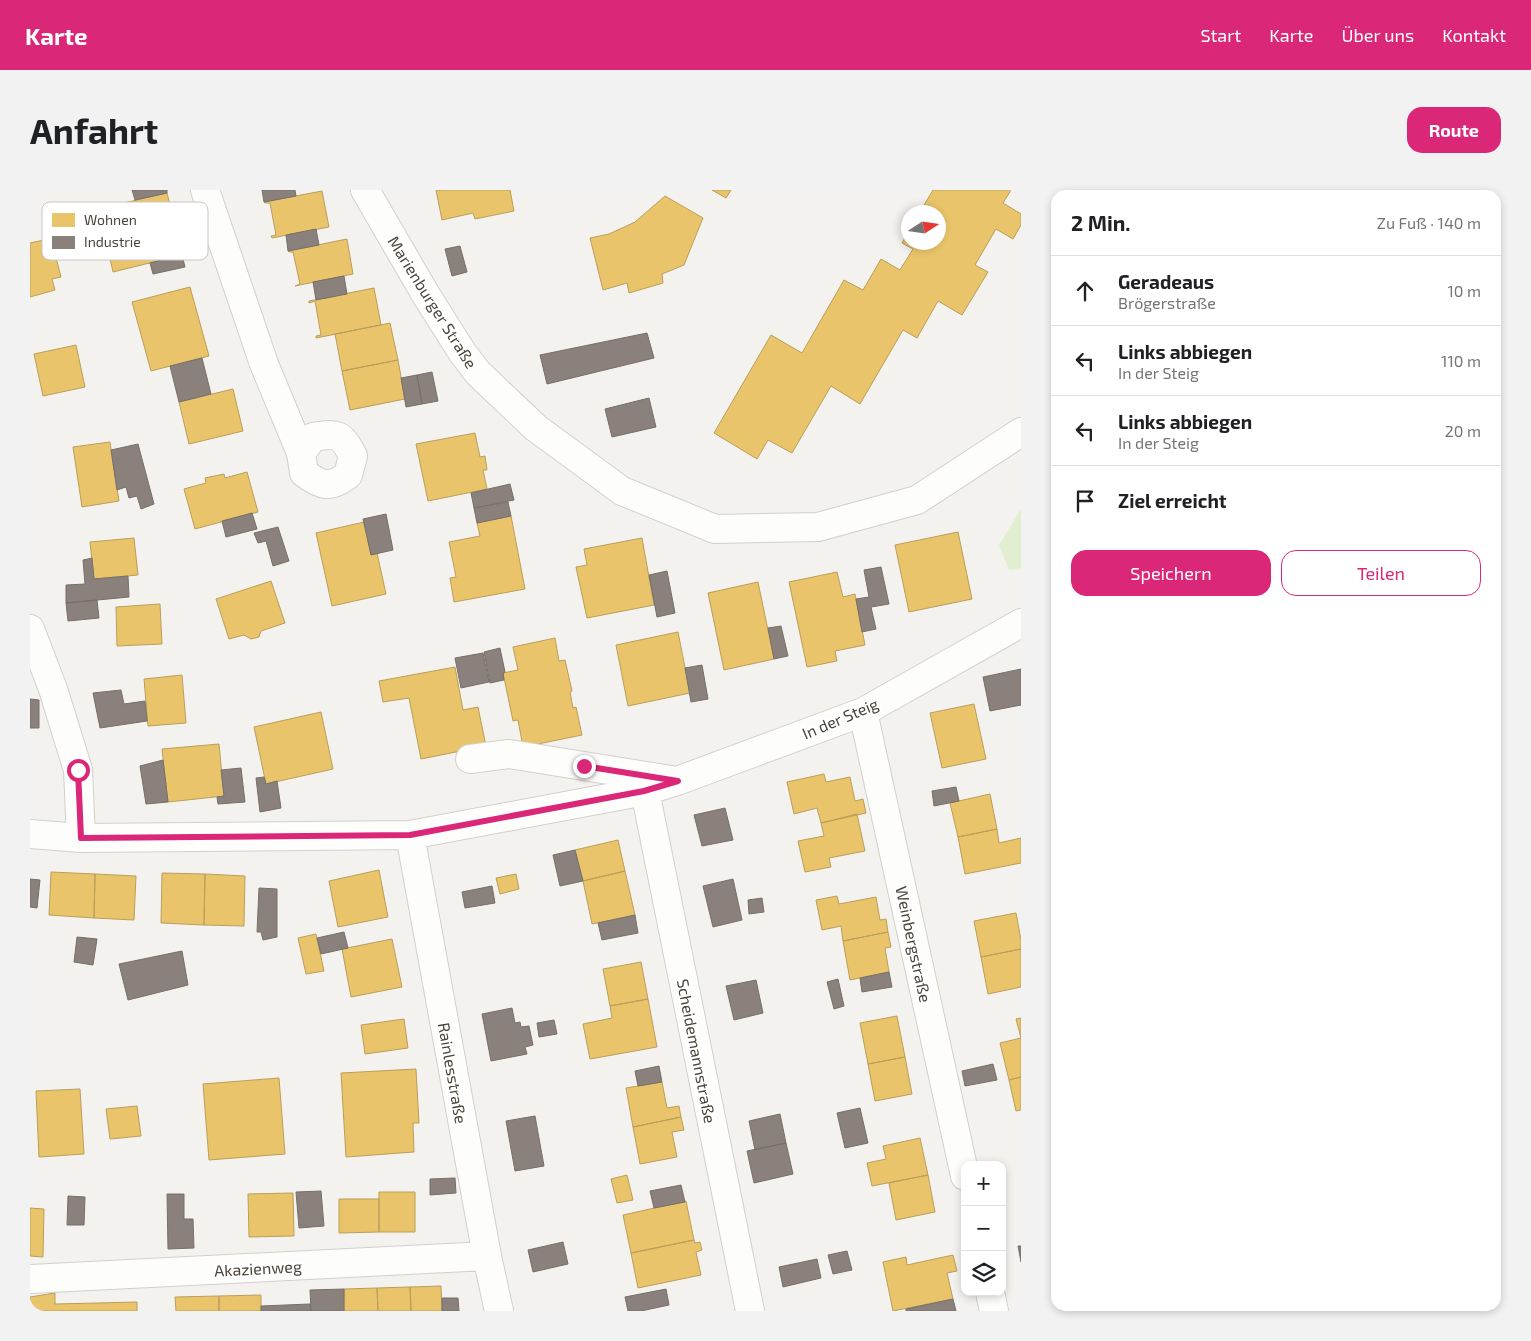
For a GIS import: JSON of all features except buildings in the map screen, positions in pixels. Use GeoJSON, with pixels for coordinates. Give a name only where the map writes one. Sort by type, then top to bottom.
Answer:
{"type":"FeatureCollection","features":[{"type":"Feature","properties":{"kind":"street"},"geometry":{"type":"LineString","coordinates":[[206,190],[264,364],[301,453]]}},
{"type":"Feature","properties":{"kind":"street","name":"Marienburger Straße"},"geometry":{"type":"LineString","coordinates":[[365,190],[431,303],[462,352],[478,373],[536,428],[622,491],[715,529],[818,527],[917,500],[1021,432]]}},
{"type":"Feature","properties":{"kind":"street","name":"In der Steig"},"geometry":{"type":"LineString","coordinates":[[30,834],[81,838],[410,835],[644,791],[678,781],[863,712],[1021,623]]}},
{"type":"Feature","properties":{"kind":"street"},"geometry":{"type":"LineString","coordinates":[[30,629],[53,689],[78,770],[81,838]]}},
{"type":"Feature","properties":{"kind":"street","name":"Weinbergstraße"},"geometry":{"type":"LineString","coordinates":[[863,712],[962,1161]]}},
{"type":"Feature","properties":{"kind":"street","name":"In der Steig"},"geometry":{"type":"LineString","coordinates":[[470,759],[509,754],[678,781]]}},
{"type":"Feature","properties":{"kind":"street","name":"Scheidemannstraße"},"geometry":{"type":"LineString","coordinates":[[644,791],[750,1311]]}},
{"type":"Feature","properties":{"kind":"street","name":"Rainlesstraße"},"geometry":{"type":"LineString","coordinates":[[410,835],[486,1256],[499,1311]]}},
{"type":"Feature","properties":{"kind":"street","name":"Akazienweg"},"geometry":{"type":"LineString","coordinates":[[30,1279],[486,1256]]}},
{"type":"Feature","properties":{"kind":"street"},"geometry":{"type":"LineString","coordinates":[[991,1296],[994,1311]]}},
{"type":"Feature","properties":{"kind":"green space"},"geometry":{"type":"Polygon","coordinates":[[[1021,509],[1021,568],[1009,570],[999,545],[1021,509]]]}},
{"type":"Feature","properties":{"kind":"route"},"geometry":{"type":"LineString","coordinates":[[78,770],[81,838],[410,835],[644,791],[678,781],[584,766]]}}]}
